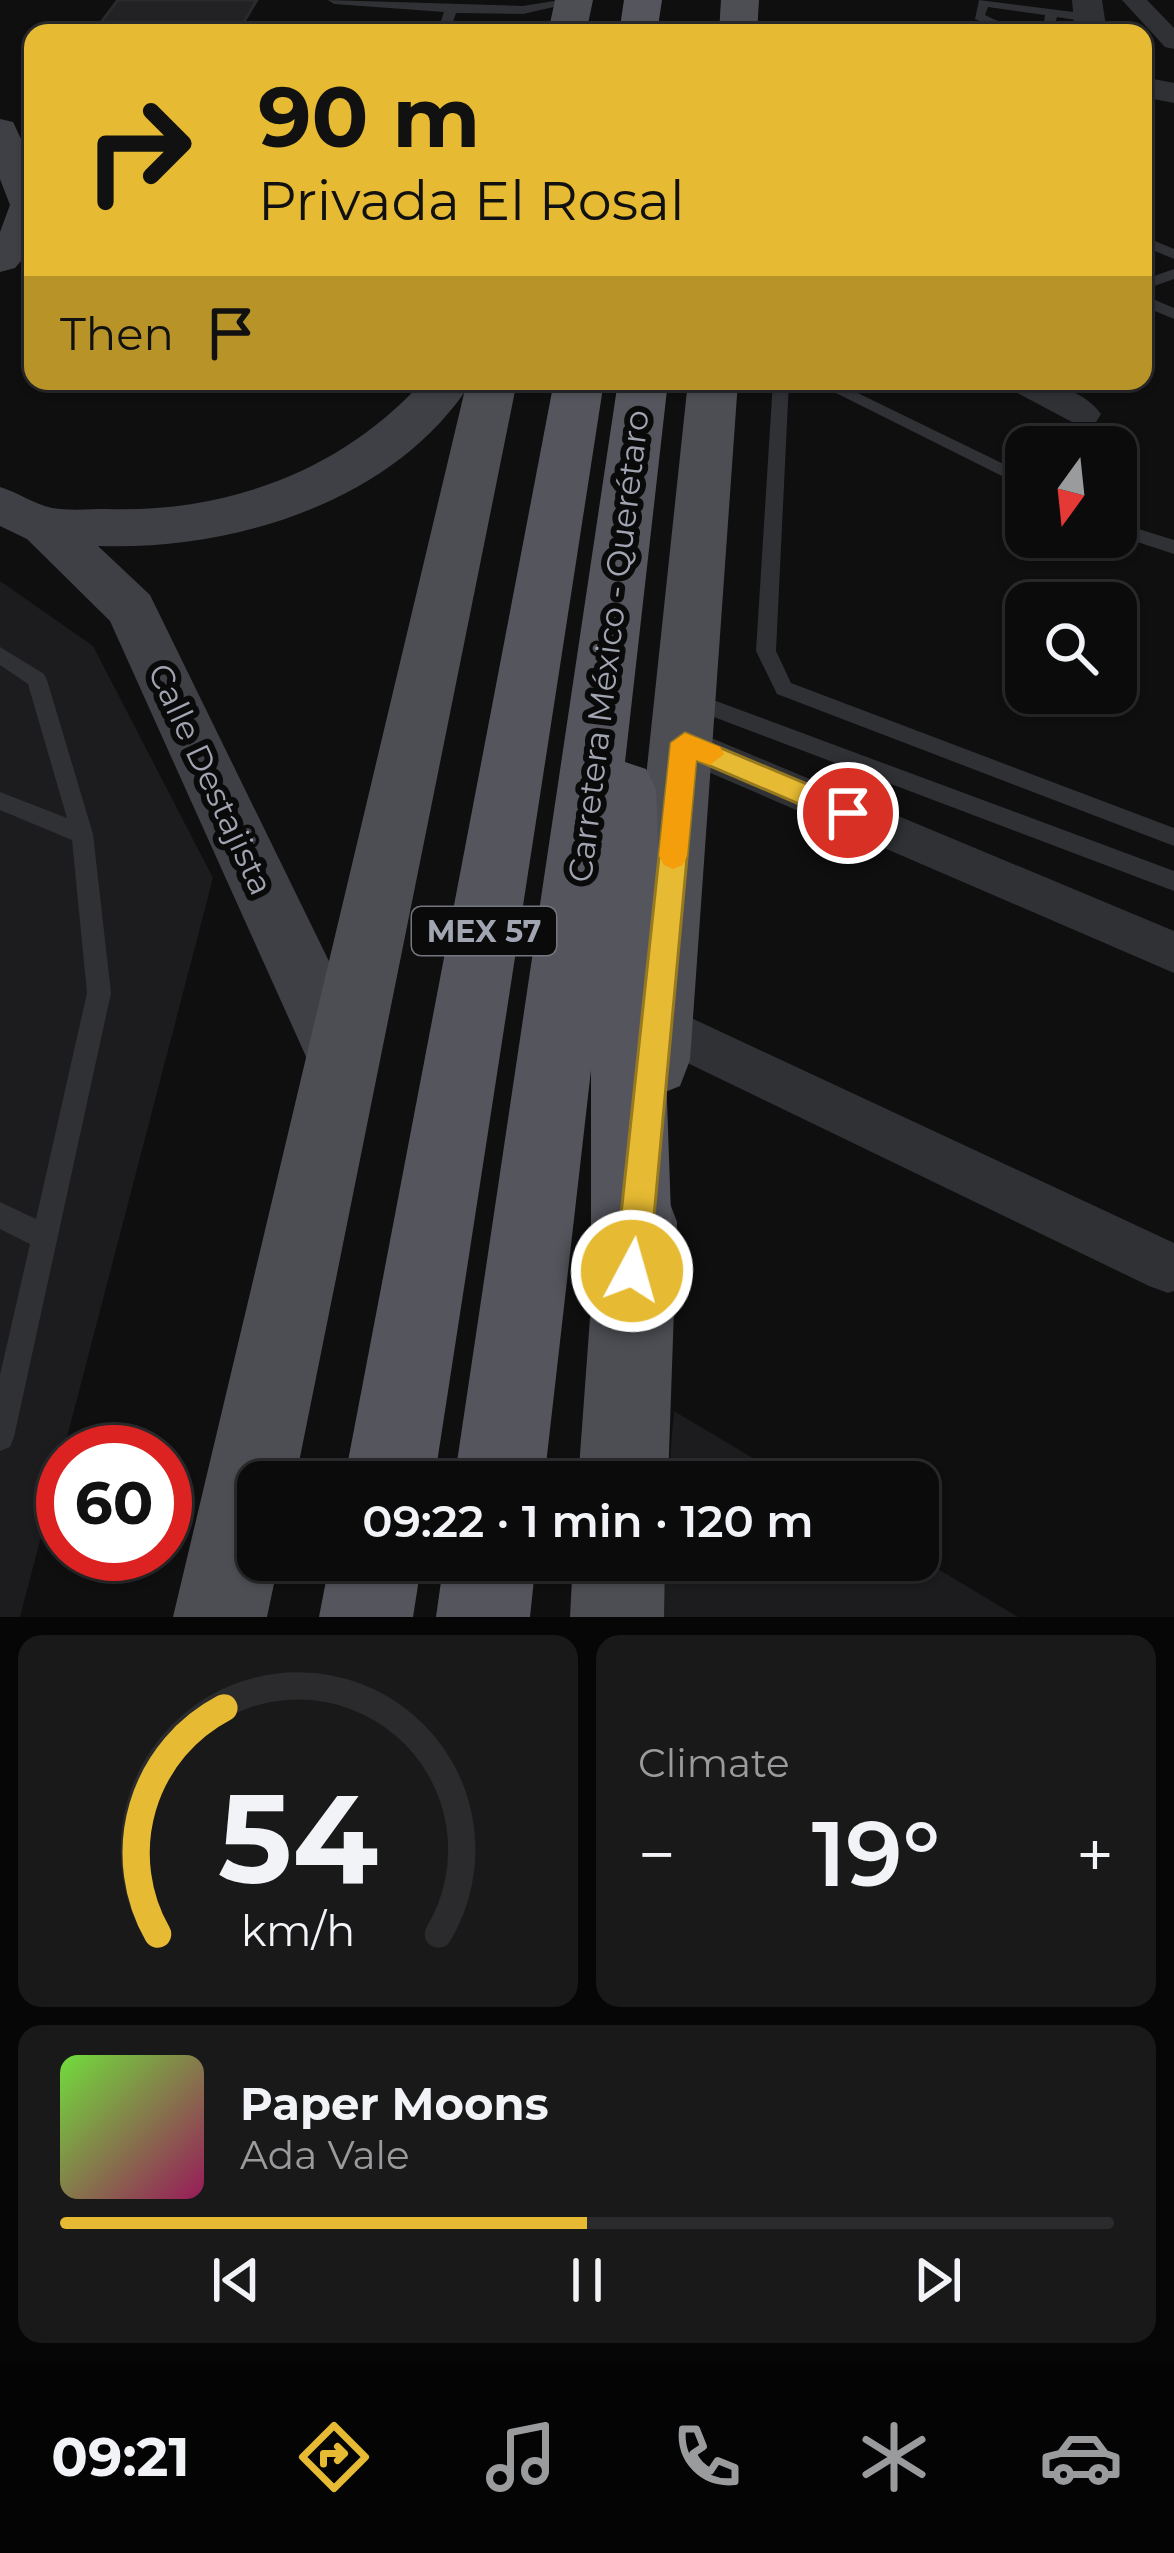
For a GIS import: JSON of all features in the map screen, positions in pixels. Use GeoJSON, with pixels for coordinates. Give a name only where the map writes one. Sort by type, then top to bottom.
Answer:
{"type":"FeatureCollection","features":[{"type":"Feature","properties":{"kind":"highway","name":"Carretera México - Querétaro"},"geometry":{"type":"LineString","coordinates":[[393,1461],[577,390]]}},
{"type":"Feature","properties":{"kind":"highway","name":"Carretera México - Querétaro"},"geometry":{"type":"LineString","coordinates":[[503,1461],[642,390]]}},
{"type":"Feature","properties":{"kind":"highway"},"geometry":{"type":"LineString","coordinates":[[620,573],[632,1271]]}},
{"type":"Feature","properties":{"kind":"highway"},"geometry":{"type":"LineString","coordinates":[[366,1617],[372,1581]]}},
{"type":"Feature","properties":{"kind":"highway"},"geometry":{"type":"LineString","coordinates":[[483,1617],[487,1581]]}},
{"type":"Feature","properties":{"kind":"main road"},"geometry":{"type":"LineString","coordinates":[[0,130],[24,191]]}},
{"type":"Feature","properties":{"kind":"main road"},"geometry":{"type":"LineString","coordinates":[[0,259],[24,222]]}},
{"type":"Feature","properties":{"kind":"main road","name":"Calle Destajista"},"geometry":{"type":"LineString","coordinates":[[23,515],[175,526],[270,505],[357,467],[424,413],[442,390]]}},
{"type":"Feature","properties":{"kind":"main road"},"geometry":{"type":"LineString","coordinates":[[220,1617],[490,390]]}},
{"type":"Feature","properties":{"kind":"main road"},"geometry":{"type":"LineString","coordinates":[[624,1461],[632,1271],[686,721],[712,390]]}},
{"type":"Feature","properties":{"kind":"main road","name":"Calle Destajista"},"geometry":{"type":"LineString","coordinates":[[23,515],[131,609],[341,1058]]}},
{"type":"Feature","properties":{"kind":"street"},"geometry":{"type":"LineString","coordinates":[[1134,0],[1174,42]]}},
{"type":"Feature","properties":{"kind":"street"},"geometry":{"type":"LineString","coordinates":[[1038,390],[1084,414]]}},
{"type":"Feature","properties":{"kind":"street"},"geometry":{"type":"LineString","coordinates":[[686,721],[1174,952]]}},
{"type":"Feature","properties":{"kind":"street"},"geometry":{"type":"LineString","coordinates":[[657,1024],[1168,1267]]}},
{"type":"Feature","properties":{"kind":"lane"},"geometry":{"type":"LineString","coordinates":[[334,0],[474,11],[523,10],[574,0]]}},
{"type":"Feature","properties":{"kind":"lane"},"geometry":{"type":"LineString","coordinates":[[1004,24],[979,16],[983,3],[1089,17]]}},
{"type":"Feature","properties":{"kind":"lane"},"geometry":{"type":"LineString","coordinates":[[446,24],[451,9]]}},
{"type":"Feature","properties":{"kind":"lane"},"geometry":{"type":"LineString","coordinates":[[1050,24],[1051,13]]}},
{"type":"Feature","properties":{"kind":"lane"},"geometry":{"type":"LineString","coordinates":[[781,390],[766,652],[784,688],[1174,837]]}},
{"type":"Feature","properties":{"kind":"lane"},"geometry":{"type":"LineString","coordinates":[[838,390],[1005,472]]}},
{"type":"Feature","properties":{"kind":"lane"},"geometry":{"type":"LineString","coordinates":[[1137,535],[1174,547]]}},
{"type":"Feature","properties":{"kind":"lane"},"geometry":{"type":"LineString","coordinates":[[0,655],[37,680],[82,834],[99,992],[0,1437]]}},
{"type":"Feature","properties":{"kind":"lane"},"geometry":{"type":"LineString","coordinates":[[686,721],[1174,881]]}},
{"type":"Feature","properties":{"kind":"lane"},"geometry":{"type":"LineString","coordinates":[[0,801],[82,834]]}},
{"type":"Feature","properties":{"kind":"lane"},"geometry":{"type":"LineString","coordinates":[[0,1215],[45,1238]]}},
{"type":"Feature","properties":{"kind":"shaded area"},"geometry":{"type":"Polygon","coordinates":[[[0,581],[93,646],[213,878],[70,1425],[36,1425],[36,1556],[20,1617],[0,1617],[0,581]]]}},
{"type":"Feature","properties":{"kind":"shaded area"},"geometry":{"type":"Polygon","coordinates":[[[674,1411],[758,1461],[670,1461],[674,1411]]]}},
{"type":"Feature","properties":{"kind":"shaded area"},"geometry":{"type":"Polygon","coordinates":[[[939,1570],[1018,1617],[657,1617],[660,1581],[939,1581],[939,1570]]]}},
{"type":"Feature","properties":{"kind":"building"},"geometry":{"type":"Polygon","coordinates":[[[118,0],[257,0],[242,24],[100,24],[118,0]]]}},
{"type":"Feature","properties":{"kind":"slow traffic"},"geometry":{"type":"LineString","coordinates":[[673,856],[685,743],[710,754]]}},
{"type":"Feature","properties":{"kind":"route"},"geometry":{"type":"LineString","coordinates":[[632,1271],[685,743],[848,813]]}}]}
